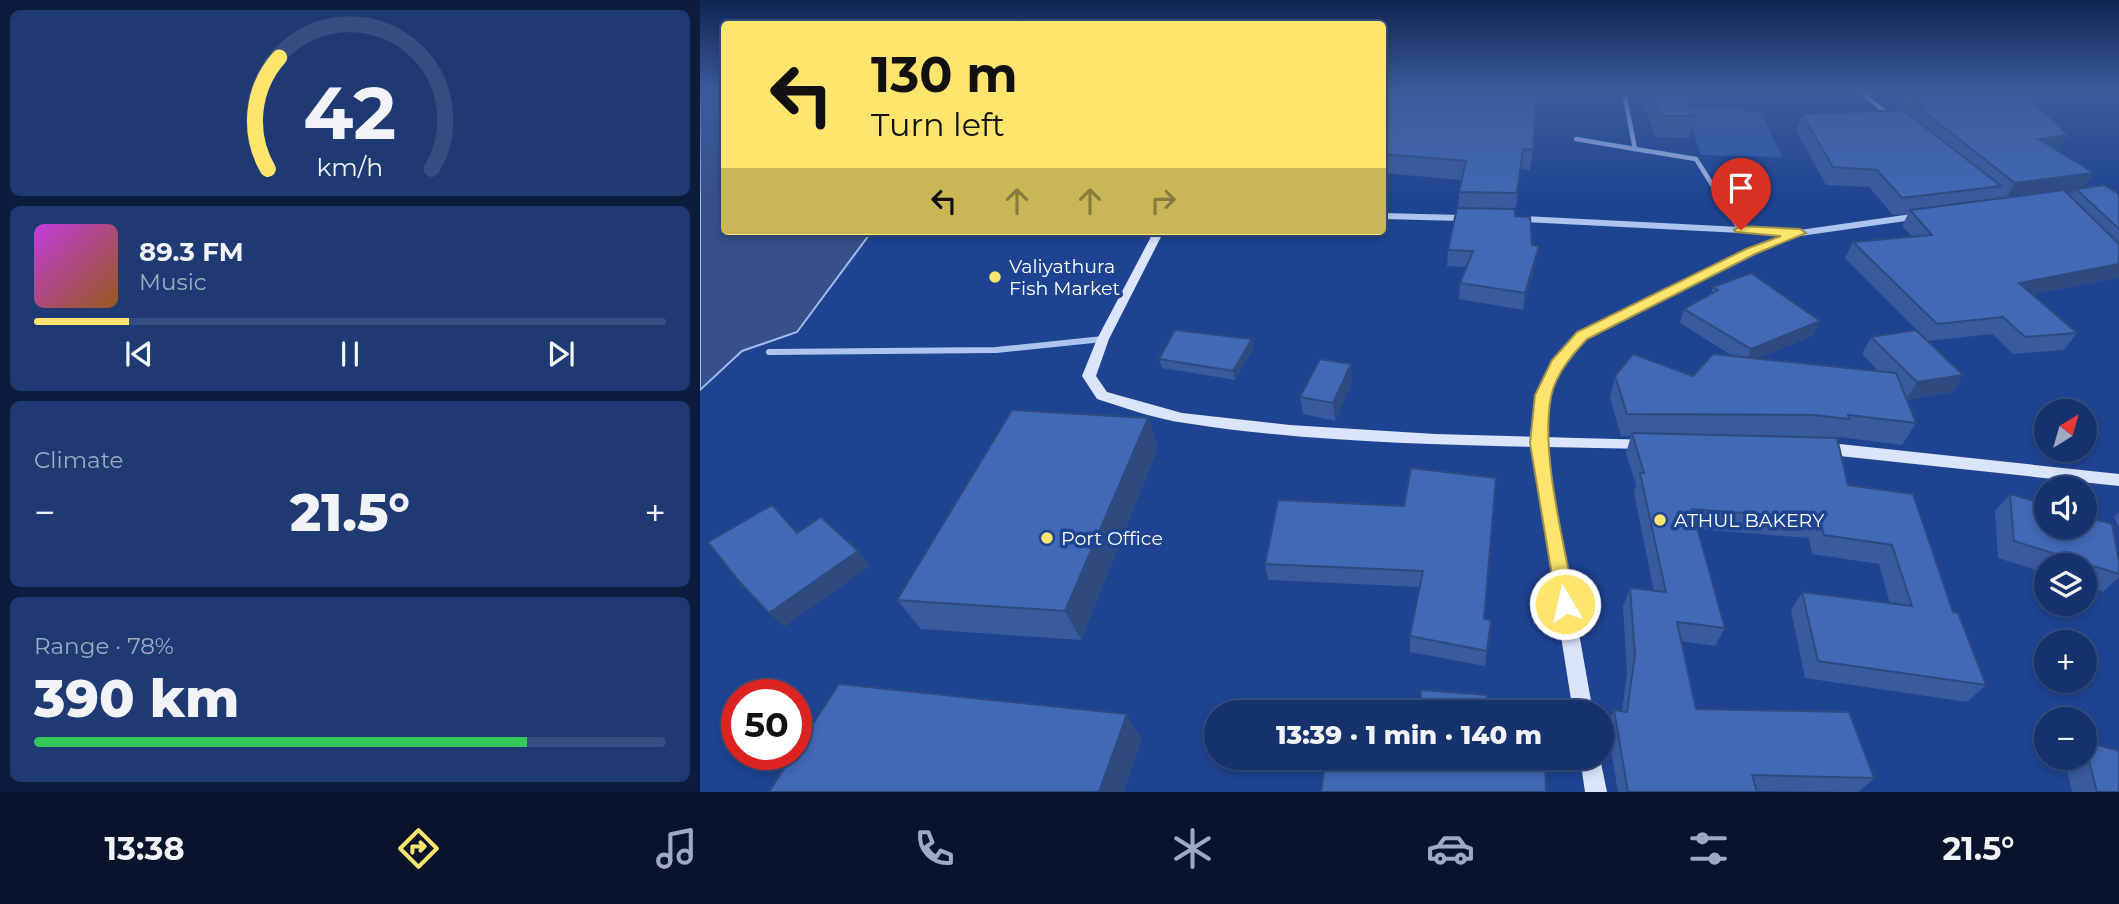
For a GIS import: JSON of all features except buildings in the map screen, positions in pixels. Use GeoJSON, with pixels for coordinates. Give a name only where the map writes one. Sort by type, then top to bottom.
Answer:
{"type":"FeatureCollection","features":[{"type":"Feature","properties":{"kind":"main road"},"geometry":{"type":"LineString","coordinates":[[1157,235],[1102,339],[1089,376],[1102,396],[1182,418],[1290,430],[1538,443],[1664,444]]}},
{"type":"Feature","properties":{"kind":"main road"},"geometry":{"type":"LineString","coordinates":[[1538,443],[1581,700]]}},
{"type":"Feature","properties":{"kind":"main road"},"geometry":{"type":"LineString","coordinates":[[1802,446],[2119,480]]}},
{"type":"Feature","properties":{"kind":"main road"},"geometry":{"type":"LineString","coordinates":[[1592,770],[1596,792]]}},
{"type":"Feature","properties":{"kind":"street"},"geometry":{"type":"LineString","coordinates":[[1631,129],[1635,149]]}},
{"type":"Feature","properties":{"kind":"street"},"geometry":{"type":"LineString","coordinates":[[1576,139],[1696,159],[1741,230]]}},
{"type":"Feature","properties":{"kind":"street"},"geometry":{"type":"LineString","coordinates":[[1386,216],[1476,218]]}},
{"type":"Feature","properties":{"kind":"street"},"geometry":{"type":"LineString","coordinates":[[1517,219],[1800,233],[1920,216]]}},
{"type":"Feature","properties":{"kind":"street"},"geometry":{"type":"LineString","coordinates":[[1538,443],[1543,395],[1560,360],[1582,335],[1751,251],[1800,233]]}},
{"type":"Feature","properties":{"kind":"street"},"geometry":{"type":"LineString","coordinates":[[769,352],[996,350],[1102,339]]}},
{"type":"Feature","properties":{"kind":"shaded area"},"geometry":{"type":"Polygon","coordinates":[[[700,129],[721,129],[721,235],[869,235],[797,332],[742,351],[700,390],[700,129]]]}},
{"type":"Feature","properties":{"kind":"shaded area"},"geometry":{"type":"Polygon","coordinates":[[[1692,129],[1769,129],[1782,157],[1701,155],[1692,129]]]}},
{"type":"Feature","properties":{"kind":"place","name":"Valiyathura Fish Market"},"geometry":{"type":"Point","coordinates":[995,277]}},
{"type":"Feature","properties":{"kind":"place","name":"ATHUL BAKERY"},"geometry":{"type":"Point","coordinates":[1660,520]}},
{"type":"Feature","properties":{"kind":"place","name":"Port Office"},"geometry":{"type":"Point","coordinates":[1047,538]}},
{"type":"Feature","properties":{"kind":"route"},"geometry":{"type":"LineString","coordinates":[[1565,604],[1538,443],[1543,395],[1560,360],[1582,335],[1751,251],[1800,233],[1741,230]]}}]}
